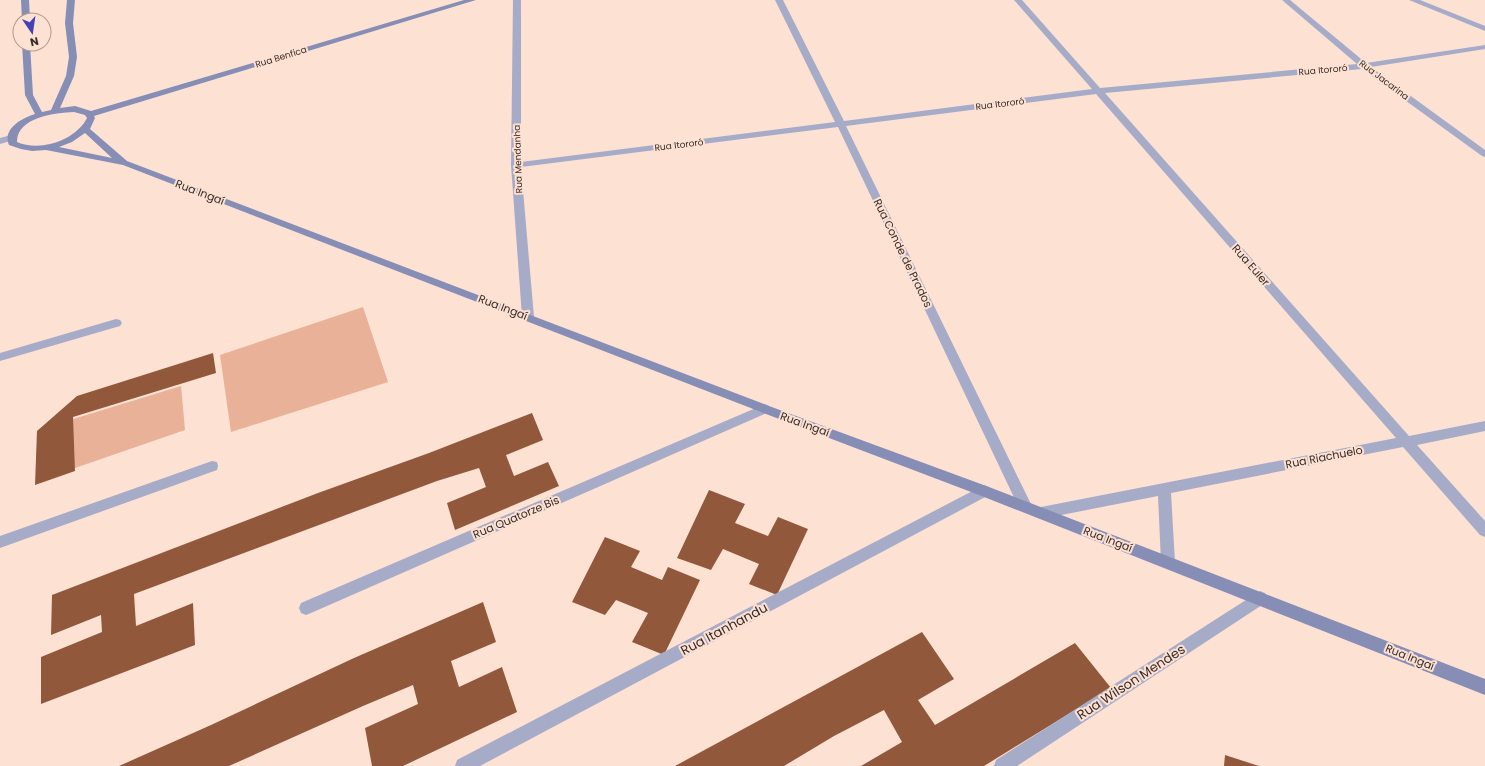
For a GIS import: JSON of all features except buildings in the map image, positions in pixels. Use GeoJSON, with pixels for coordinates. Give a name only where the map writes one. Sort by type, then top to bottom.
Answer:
{"type":"FeatureCollection","features":[{"type":"Feature","properties":{"kind":"street"},"geometry":{"type":"LineString","coordinates":[[25,0],[26,12]]}},
{"type":"Feature","properties":{"kind":"street"},"geometry":{"type":"LineString","coordinates":[[55,110],[70,76],[73,57],[69,23],[71,0]]}},
{"type":"Feature","properties":{"kind":"street","name":"Rua Benfica"},"geometry":{"type":"LineString","coordinates":[[89,116],[332,41],[472,0]]}},
{"type":"Feature","properties":{"kind":"street","name":"Rua Mendanha"},"geometry":{"type":"LineString","coordinates":[[517,0],[516,165],[528,317]]}},
{"type":"Feature","properties":{"kind":"street","name":"Rua Conde de Prados"},"geometry":{"type":"LineString","coordinates":[[779,0],[841,124],[1025,506]]}},
{"type":"Feature","properties":{"kind":"street","name":"Rua Euler"},"geometry":{"type":"LineString","coordinates":[[1018,0],[1485,531]]}},
{"type":"Feature","properties":{"kind":"street","name":"Rua Jacarina"},"geometry":{"type":"LineString","coordinates":[[1286,0],[1364,66],[1485,154]]}},
{"type":"Feature","properties":{"kind":"street"},"geometry":{"type":"LineString","coordinates":[[1413,0],[1485,29]]}},
{"type":"Feature","properties":{"kind":"street","name":"Rua Itororó"},"geometry":{"type":"LineString","coordinates":[[516,165],[1098,91],[1364,66],[1485,48]]}},
{"type":"Feature","properties":{"kind":"street"},"geometry":{"type":"LineString","coordinates":[[26,52],[29,95],[39,114]]}},
{"type":"Feature","properties":{"kind":"street"},"geometry":{"type":"LineString","coordinates":[[75,109],[82,110],[89,116],[90,122],[85,129],[76,136],[62,143],[46,147],[23,148],[12,142],[11,138],[13,132],[19,126],[39,114],[55,110],[75,109]]}},
{"type":"Feature","properties":{"kind":"street","name":"Rua Ingaí"},"geometry":{"type":"LineString","coordinates":[[85,129],[125,163]]}},
{"type":"Feature","properties":{"kind":"street"},"geometry":{"type":"LineString","coordinates":[[0,141],[11,138]]}},
{"type":"Feature","properties":{"kind":"street","name":"Rua Ingaí"},"geometry":{"type":"LineString","coordinates":[[46,147],[125,163],[765,409],[1025,506],[1485,687]]}},
{"type":"Feature","properties":{"kind":"street"},"geometry":{"type":"LineString","coordinates":[[0,357],[116,323]]}},
{"type":"Feature","properties":{"kind":"street","name":"Rua Quatorze Bis"},"geometry":{"type":"LineString","coordinates":[[306,608],[765,409]]}},
{"type":"Feature","properties":{"kind":"street","name":"Rua Riachuelo"},"geometry":{"type":"LineString","coordinates":[[1041,513],[1485,426]]}},
{"type":"Feature","properties":{"kind":"street"},"geometry":{"type":"LineString","coordinates":[[0,542],[212,466]]}},
{"type":"Feature","properties":{"kind":"street"},"geometry":{"type":"LineString","coordinates":[[1164,489],[1168,562]]}},
{"type":"Feature","properties":{"kind":"street","name":"Rua Itanhandu"},"geometry":{"type":"LineString","coordinates":[[463,766],[984,491]]}},
{"type":"Feature","properties":{"kind":"street","name":"Rua Wilson Mendes"},"geometry":{"type":"LineString","coordinates":[[1002,766],[1260,598]]}},
{"type":"Feature","properties":{"kind":"shaded area"},"geometry":{"type":"Polygon","coordinates":[[[363,307],[388,382],[231,432],[220,355],[363,307]]]}},
{"type":"Feature","properties":{"kind":"shaded area"},"geometry":{"type":"Polygon","coordinates":[[[181,386],[185,430],[72,469],[70,420],[181,386]]]}}]}
